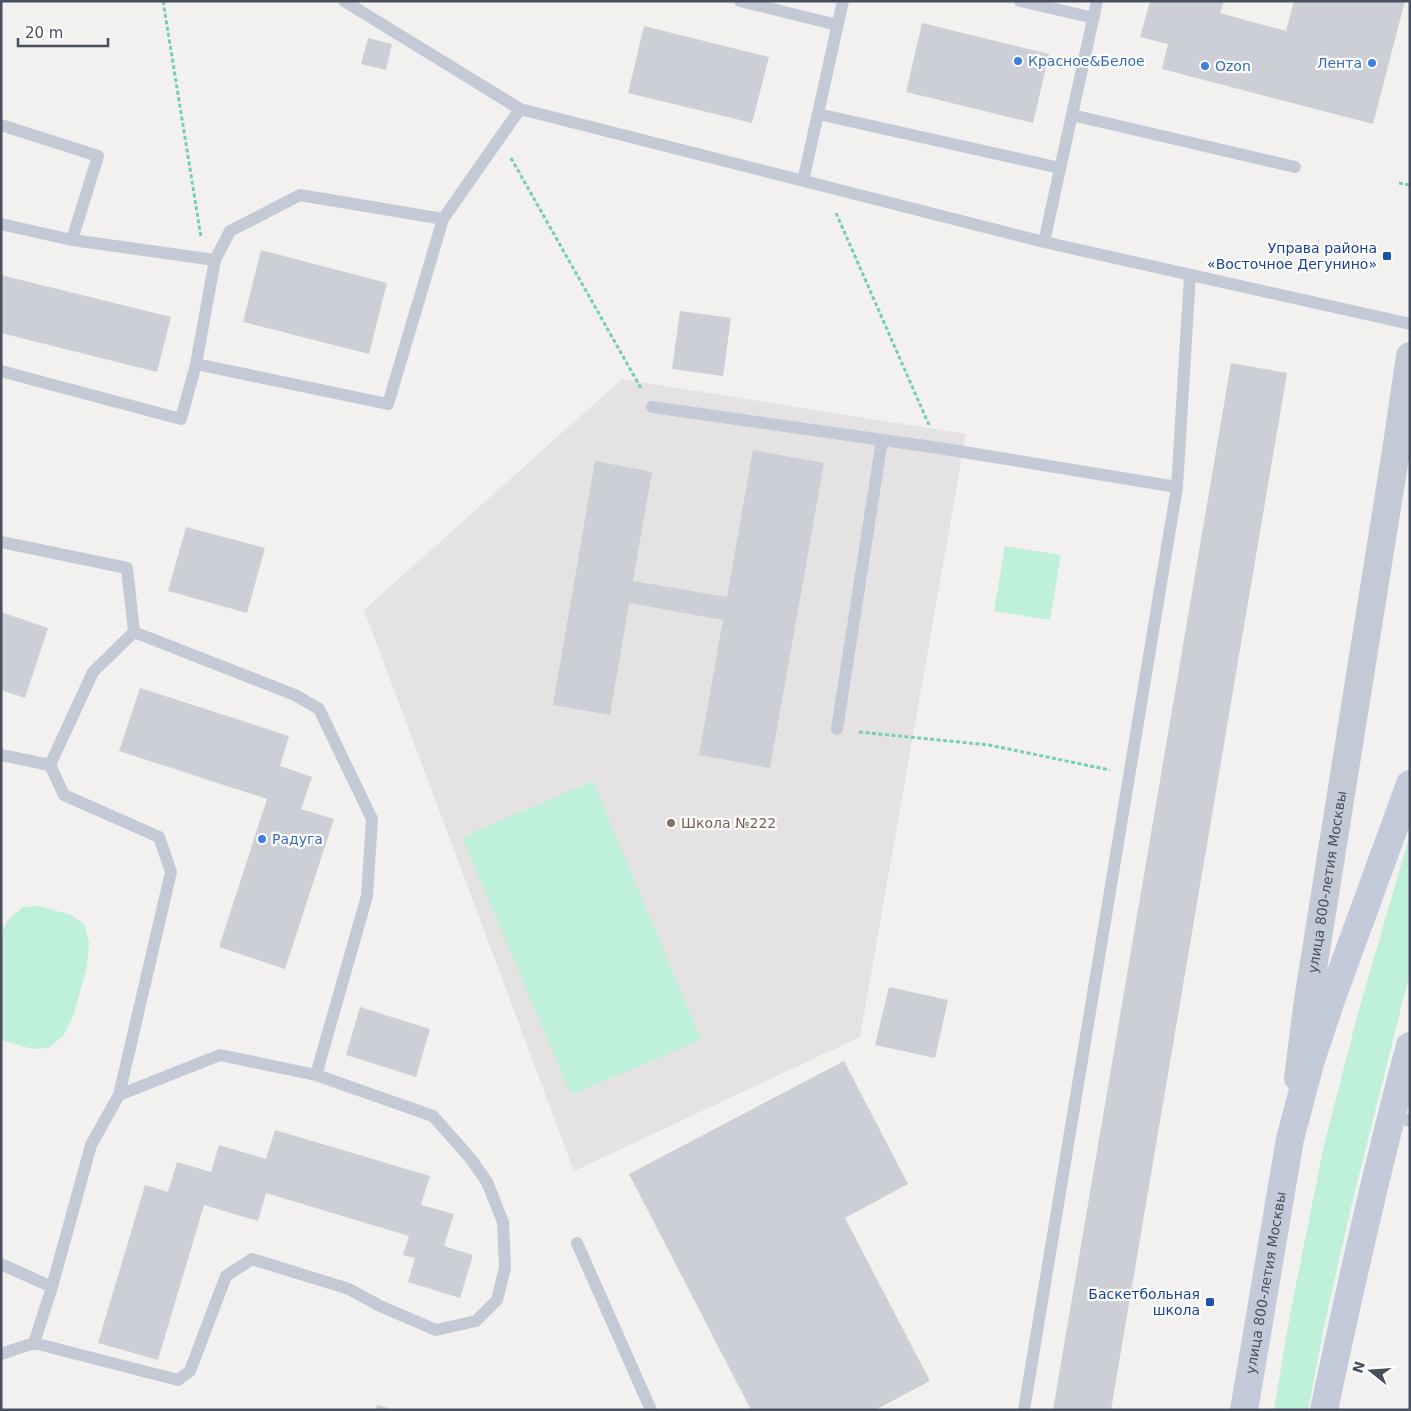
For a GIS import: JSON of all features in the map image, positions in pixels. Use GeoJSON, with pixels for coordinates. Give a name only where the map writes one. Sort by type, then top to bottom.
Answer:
{"type":"FeatureCollection","features":[{"type":"Feature","properties":{"kind":"main road"},"geometry":{"type":"LineString","coordinates":[[1290,1139],[1311,1060],[1330,1003],[1410,784]]}},
{"type":"Feature","properties":{"kind":"main road"},"geometry":{"type":"LineString","coordinates":[[1324,1410],[1363,1229],[1400,1118],[1410,1046]]}},
{"type":"Feature","properties":{"kind":"main road","name":"улица 800-летия Москвы"},"geometry":{"type":"LineString","coordinates":[[1244,1410],[1290,1139]]}},
{"type":"Feature","properties":{"kind":"street","name":"улица 800-летия Москвы"},"geometry":{"type":"LineString","coordinates":[[1290,1139],[1310,990],[1410,356]]}},
{"type":"Feature","properties":{"kind":"lane"},"geometry":{"type":"LineString","coordinates":[[344,1],[520,109],[1044,242],[1410,324]]}},
{"type":"Feature","properties":{"kind":"lane"},"geometry":{"type":"LineString","coordinates":[[740,1],[837,25]]}},
{"type":"Feature","properties":{"kind":"lane"},"geometry":{"type":"LineString","coordinates":[[804,180],[842,1]]}},
{"type":"Feature","properties":{"kind":"lane"},"geometry":{"type":"LineString","coordinates":[[1020,1],[1094,18]]}},
{"type":"Feature","properties":{"kind":"lane"},"geometry":{"type":"LineString","coordinates":[[1044,242],[1097,1]]}},
{"type":"Feature","properties":{"kind":"lane"},"geometry":{"type":"LineString","coordinates":[[196,364],[388,404],[443,219],[520,109]]}},
{"type":"Feature","properties":{"kind":"lane"},"geometry":{"type":"LineString","coordinates":[[818,114],[1060,168]]}},
{"type":"Feature","properties":{"kind":"lane"},"geometry":{"type":"LineString","coordinates":[[1072,115],[1295,167]]}},
{"type":"Feature","properties":{"kind":"lane"},"geometry":{"type":"LineString","coordinates":[[1,125],[98,156],[72,240]]}},
{"type":"Feature","properties":{"kind":"lane"},"geometry":{"type":"LineString","coordinates":[[1,370],[181,418],[196,364],[210,260],[230,231],[300,195],[443,219]]}},
{"type":"Feature","properties":{"kind":"lane"},"geometry":{"type":"LineString","coordinates":[[1,224],[72,240],[210,260]]}},
{"type":"Feature","properties":{"kind":"lane"},"geometry":{"type":"LineString","coordinates":[[1024,1410],[1177,487],[1190,275]]}},
{"type":"Feature","properties":{"kind":"lane"},"geometry":{"type":"LineString","coordinates":[[652,407],[939,448],[1177,487]]}},
{"type":"Feature","properties":{"kind":"lane"},"geometry":{"type":"LineString","coordinates":[[837,730],[882,440]]}},
{"type":"Feature","properties":{"kind":"lane"},"geometry":{"type":"LineString","coordinates":[[1,542],[127,568],[134,632]]}},
{"type":"Feature","properties":{"kind":"lane"},"geometry":{"type":"LineString","coordinates":[[34,1344],[52,1287],[91,1145],[119,1095],[171,872],[160,837],[64,795],[50,765],[93,672],[134,632]]}},
{"type":"Feature","properties":{"kind":"lane"},"geometry":{"type":"LineString","coordinates":[[134,632],[295,694],[319,709],[372,819],[367,896],[316,1075]]}},
{"type":"Feature","properties":{"kind":"lane"},"geometry":{"type":"LineString","coordinates":[[1,756],[50,765]]}},
{"type":"Feature","properties":{"kind":"lane"},"geometry":{"type":"LineString","coordinates":[[1,1354],[34,1344],[178,1380],[190,1371],[226,1276],[252,1259],[349,1289],[380,1306],[436,1330],[476,1321],[497,1300],[505,1268],[503,1222],[487,1182],[471,1159],[433,1116],[316,1075],[220,1055],[119,1095]]}},
{"type":"Feature","properties":{"kind":"lane"},"geometry":{"type":"LineString","coordinates":[[577,1243],[651,1410]]}},
{"type":"Feature","properties":{"kind":"lane"},"geometry":{"type":"LineString","coordinates":[[1,1264],[52,1287]]}},
{"type":"Feature","properties":{"kind":"path"},"geometry":{"type":"LineString","coordinates":[[162,1],[210,260]]}},
{"type":"Feature","properties":{"kind":"path"},"geometry":{"type":"LineString","coordinates":[[500,138],[652,407]]}},
{"type":"Feature","properties":{"kind":"path"},"geometry":{"type":"LineString","coordinates":[[1399,183],[1410,185]]}},
{"type":"Feature","properties":{"kind":"path"},"geometry":{"type":"LineString","coordinates":[[824,186],[939,448]]}},
{"type":"Feature","properties":{"kind":"path"},"geometry":{"type":"LineString","coordinates":[[837,730],[989,745],[1130,774]]}},
{"type":"Feature","properties":{"kind":"shaded area","name":"Школа №222"},"geometry":{"type":"Polygon","coordinates":[[[622,379],[966,434],[860,1037],[574,1171],[364,610],[622,379]]]}},
{"type":"Feature","properties":{"kind":"green space"},"geometry":{"type":"Polygon","coordinates":[[[1005,546],[1061,555],[1050,620],[994,611],[1005,546]]]}},
{"type":"Feature","properties":{"kind":"green space"},"geometry":{"type":"Polygon","coordinates":[[[593,781],[701,1040],[571,1095],[462,837],[593,781]]]}},
{"type":"Feature","properties":{"kind":"green space"},"geometry":{"type":"Polygon","coordinates":[[[1410,834],[1410,972],[1351,1207],[1324,1327],[1308,1410],[1274,1410],[1291,1309],[1324,1145],[1358,1013],[1410,834]]]}},
{"type":"Feature","properties":{"kind":"green space"},"geometry":{"type":"Polygon","coordinates":[[[39,906],[71,915],[84,924],[89,943],[87,966],[74,1014],[64,1035],[49,1048],[32,1049],[1,1040],[1,933],[8,920],[23,907],[39,906]]]}},
{"type":"Feature","properties":{"kind":"building"},"geometry":{"type":"Polygon","coordinates":[[[1150,1],[1224,1],[1220,13],[1286,31],[1294,1],[1405,1],[1373,124],[1162,69],[1168,44],[1140,37],[1150,1]]]}},
{"type":"Feature","properties":{"kind":"building"},"geometry":{"type":"Polygon","coordinates":[[[922,23],[1049,54],[1033,123],[906,92],[922,23]]]}},
{"type":"Feature","properties":{"kind":"building"},"geometry":{"type":"Polygon","coordinates":[[[644,26],[769,57],[752,123],[628,93],[644,26]]]}},
{"type":"Feature","properties":{"kind":"building"},"geometry":{"type":"Polygon","coordinates":[[[368,38],[392,44],[386,70],[361,64],[368,38]]]}},
{"type":"Feature","properties":{"kind":"building"},"geometry":{"type":"Polygon","coordinates":[[[261,250],[387,283],[369,354],[243,322],[261,250]]]}},
{"type":"Feature","properties":{"kind":"building"},"geometry":{"type":"Polygon","coordinates":[[[1,275],[171,317],[157,372],[1,333],[1,275]]]}},
{"type":"Feature","properties":{"kind":"building"},"geometry":{"type":"Polygon","coordinates":[[[680,311],[731,318],[723,376],[672,369],[680,311]]]}},
{"type":"Feature","properties":{"kind":"building"},"geometry":{"type":"Polygon","coordinates":[[[1231,363],[1287,373],[1111,1410],[1053,1410],[1231,363]]]}},
{"type":"Feature","properties":{"kind":"building"},"geometry":{"type":"Polygon","coordinates":[[[753,450],[824,463],[770,768],[699,755],[723,620],[629,603],[610,715],[553,705],[595,461],[652,472],[633,581],[727,597],[753,450]]]}},
{"type":"Feature","properties":{"kind":"building"},"geometry":{"type":"Polygon","coordinates":[[[186,527],[265,548],[247,613],[168,591],[186,527]]]}},
{"type":"Feature","properties":{"kind":"building"},"geometry":{"type":"Polygon","coordinates":[[[1,612],[48,628],[25,698],[1,690],[1,612]]]}},
{"type":"Feature","properties":{"kind":"building"},"geometry":{"type":"Polygon","coordinates":[[[140,688],[289,736],[280,766],[312,777],[301,809],[334,819],[285,969],[219,947],[267,799],[119,751],[140,688]]]}},
{"type":"Feature","properties":{"kind":"building"},"geometry":{"type":"Polygon","coordinates":[[[889,987],[948,1000],[935,1058],[875,1045],[889,987]]]}},
{"type":"Feature","properties":{"kind":"building"},"geometry":{"type":"Polygon","coordinates":[[[360,1007],[430,1029],[416,1077],[346,1055],[360,1007]]]}},
{"type":"Feature","properties":{"kind":"building"},"geometry":{"type":"Polygon","coordinates":[[[844,1061],[908,1184],[845,1218],[930,1381],[875,1410],[751,1410],[629,1174],[844,1061]]]}},
{"type":"Feature","properties":{"kind":"building"},"geometry":{"type":"Polygon","coordinates":[[[275,1130],[430,1176],[421,1205],[454,1214],[444,1246],[473,1255],[460,1298],[408,1282],[415,1258],[403,1255],[409,1236],[266,1193],[258,1221],[204,1205],[158,1360],[98,1343],[145,1185],[168,1192],[177,1162],[211,1172],[219,1145],[266,1159],[275,1130]]]}},
{"type":"Feature","properties":{"kind":"building"},"geometry":{"type":"Polygon","coordinates":[[[377,1405],[391,1409],[391,1410],[376,1410],[377,1405]]]}},
{"type":"Feature","properties":{"kind":"place","name":"Красное&Белое"},"geometry":{"type":"Point","coordinates":[1018,61]}},
{"type":"Feature","properties":{"kind":"place","name":"Лента"},"geometry":{"type":"Point","coordinates":[1372,63]}},
{"type":"Feature","properties":{"kind":"place","name":"Ozon"},"geometry":{"type":"Point","coordinates":[1205,66]}},
{"type":"Feature","properties":{"kind":"place","name":"Управа района «Восточное Дегунино»"},"geometry":{"type":"Point","coordinates":[1387,256]}},
{"type":"Feature","properties":{"kind":"place","name":"Школа №222"},"geometry":{"type":"Point","coordinates":[671,823]}},
{"type":"Feature","properties":{"kind":"place","name":"Радуга"},"geometry":{"type":"Point","coordinates":[262,839]}},
{"type":"Feature","properties":{"kind":"place","name":"Баскетбольная школа"},"geometry":{"type":"Point","coordinates":[1210,1302]}}]}
